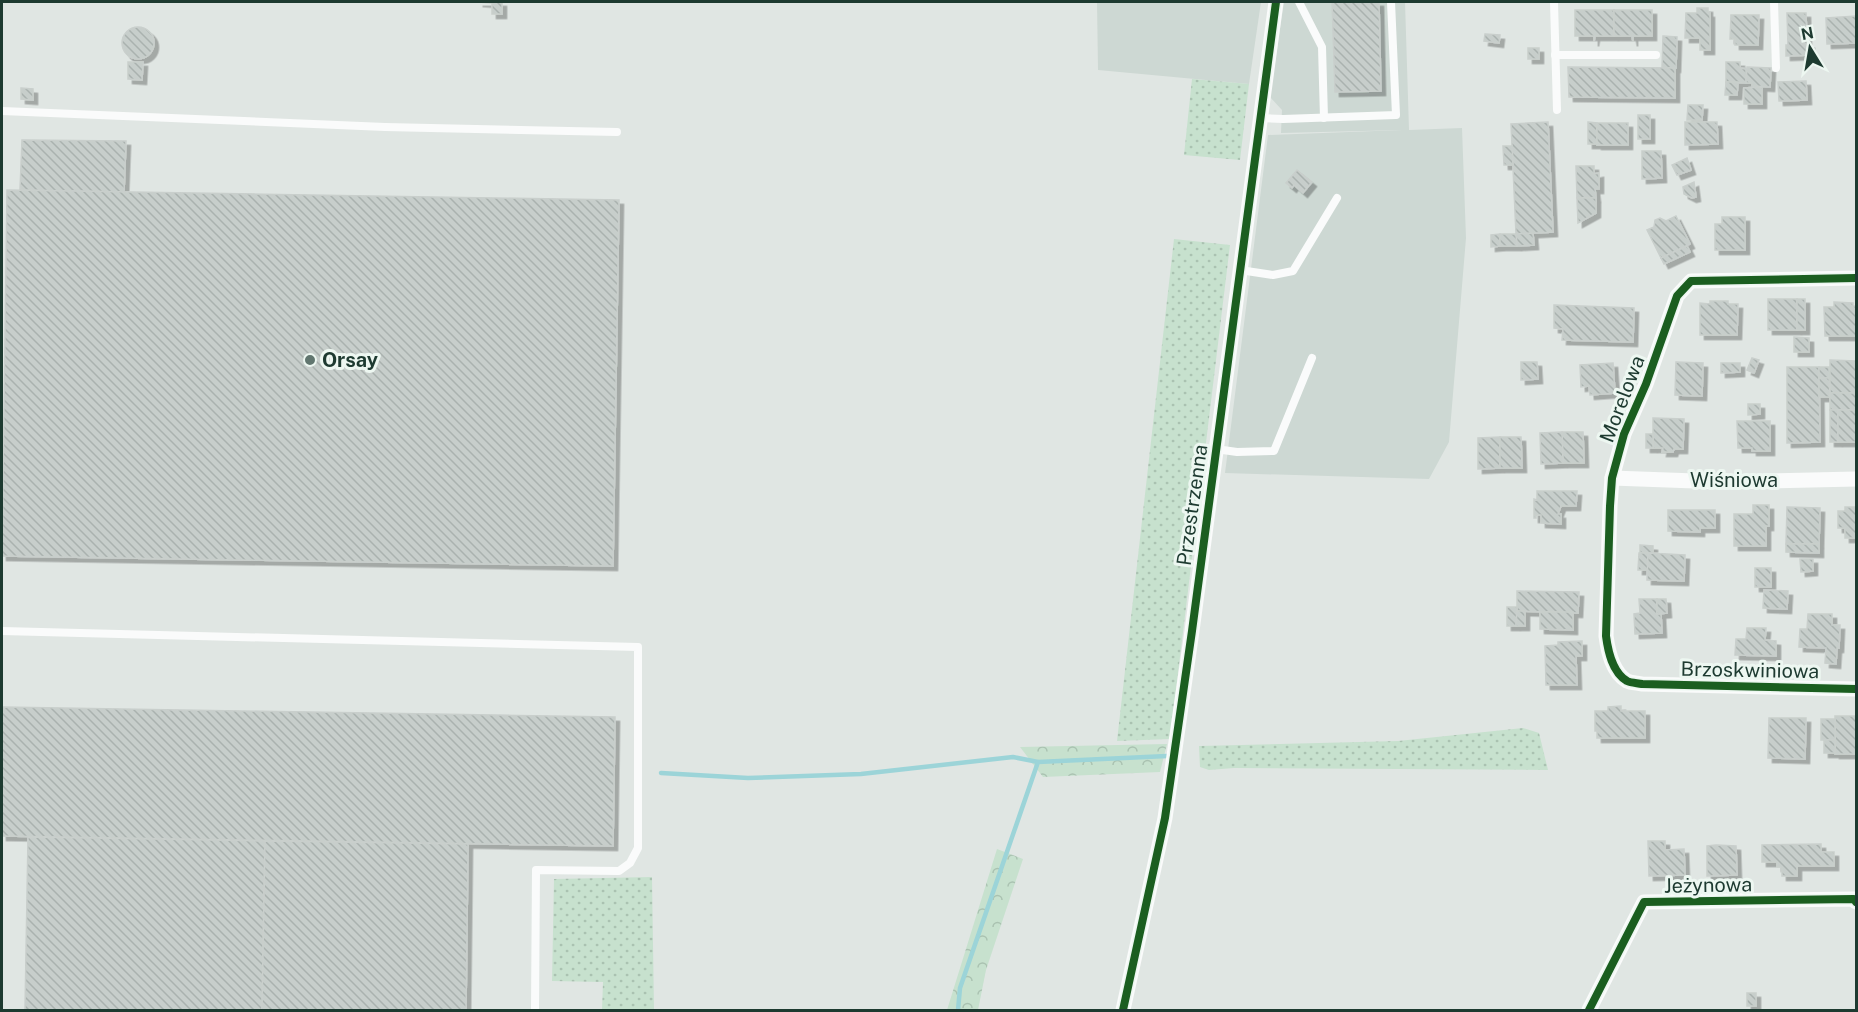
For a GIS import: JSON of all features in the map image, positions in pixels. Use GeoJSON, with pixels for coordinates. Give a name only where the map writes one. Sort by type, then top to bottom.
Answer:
{"type":"FeatureCollection","features":[{"type":"Feature","properties":{"kind":"street","name":"Przestrzenna"},"geometry":{"type":"LineString","coordinates":[[1123,1011],[1165,818],[1276,2]]}},
{"type":"Feature","properties":{"kind":"street","name":"Morelowa"},"geometry":{"type":"LineString","coordinates":[[1642,684],[1628,681],[1621,675],[1608,652],[1606,636],[1612,478],[1624,434],[1646,384],[1677,296],[1691,281],[1857,278]]}},
{"type":"Feature","properties":{"kind":"street","name":"Wiśniowa"},"geometry":{"type":"LineString","coordinates":[[1612,478],[1723,482],[1857,479]]}},
{"type":"Feature","properties":{"kind":"street","name":"Brzoskwiniowa"},"geometry":{"type":"LineString","coordinates":[[1642,684],[1857,689]]}},
{"type":"Feature","properties":{"kind":"street","name":"Jeżynowa"},"geometry":{"type":"LineString","coordinates":[[1589,1011],[1644,902],[1854,899],[1857,902]]}},
{"type":"Feature","properties":{"kind":"lane"},"geometry":{"type":"LineString","coordinates":[[1299,2],[1322,47],[1324,118]]}},
{"type":"Feature","properties":{"kind":"lane"},"geometry":{"type":"LineString","coordinates":[[1260,118],[1396,115],[1391,2]]}},
{"type":"Feature","properties":{"kind":"lane"},"geometry":{"type":"LineString","coordinates":[[1554,2],[1557,110]]}},
{"type":"Feature","properties":{"kind":"lane"},"geometry":{"type":"LineString","coordinates":[[1774,2],[1776,68]]}},
{"type":"Feature","properties":{"kind":"lane"},"geometry":{"type":"LineString","coordinates":[[1556,55],[1656,55]]}},
{"type":"Feature","properties":{"kind":"lane"},"geometry":{"type":"LineString","coordinates":[[2,111],[385,127],[617,132]]}},
{"type":"Feature","properties":{"kind":"lane"},"geometry":{"type":"LineString","coordinates":[[1240,270],[1273,275],[1293,271],[1337,198]]}},
{"type":"Feature","properties":{"kind":"lane"},"geometry":{"type":"LineString","coordinates":[[1216,449],[1238,452],[1274,451],[1312,358]]}},
{"type":"Feature","properties":{"kind":"lane"},"geometry":{"type":"LineString","coordinates":[[2,631],[638,647],[638,848],[630,863],[619,871],[536,870],[535,1011]]}},
{"type":"Feature","properties":{"kind":"shaded area"},"geometry":{"type":"Polygon","coordinates":[[[1097,2],[1261,2],[1249,84],[1098,70],[1097,2]]]}},
{"type":"Feature","properties":{"kind":"shaded area"},"geometry":{"type":"Polygon","coordinates":[[[1284,2],[1405,2],[1409,130],[1462,128],[1466,238],[1449,442],[1429,479],[1225,473],[1268,135],[1402,130],[1281,133],[1282,110],[1270,97],[1284,2]]]}},
{"type":"Feature","properties":{"kind":"green space"},"geometry":{"type":"Polygon","coordinates":[[[1192,79],[1249,84],[1240,160],[1184,155],[1192,79]]]}},
{"type":"Feature","properties":{"kind":"green space"},"geometry":{"type":"Polygon","coordinates":[[[1174,239],[1230,245],[1170,739],[1117,741],[1174,239]]]}},
{"type":"Feature","properties":{"kind":"green space"},"geometry":{"type":"Polygon","coordinates":[[[1523,728],[1539,733],[1548,770],[1234,768],[1209,770],[1200,767],[1199,746],[1398,741],[1523,728]]]}},
{"type":"Feature","properties":{"kind":"green space"},"geometry":{"type":"Polygon","coordinates":[[[1167,744],[1160,772],[1043,777],[1020,747],[1167,744]]]}},
{"type":"Feature","properties":{"kind":"green space"},"geometry":{"type":"Polygon","coordinates":[[[997,849],[1023,859],[986,970],[978,1010],[947,1010],[997,849]]]}},
{"type":"Feature","properties":{"kind":"green space"},"geometry":{"type":"Polygon","coordinates":[[[652,877],[654,1010],[602,1010],[603,982],[552,981],[554,879],[652,877]]]}},
{"type":"Feature","properties":{"kind":"building"},"geometry":{"type":"Polygon","coordinates":[[[478,2],[502,2],[502,14],[492,14],[492,3],[478,2]]]}},
{"type":"Feature","properties":{"kind":"building"},"geometry":{"type":"Polygon","coordinates":[[[1332,2],[1379,2],[1381,91],[1335,92],[1332,2]]]}},
{"type":"Feature","properties":{"kind":"building"},"geometry":{"type":"Polygon","coordinates":[[[1697,8],[1708,8],[1708,13],[1710,13],[1710,50],[1700,50],[1700,38],[1685,38],[1686,13],[1697,13],[1697,8]]]}},
{"type":"Feature","properties":{"kind":"building"},"geometry":{"type":"Polygon","coordinates":[[[1575,10],[1614,10],[1614,36],[1595,36],[1594,42],[1594,36],[1575,36],[1575,10]]]}},
{"type":"Feature","properties":{"kind":"building"},"geometry":{"type":"Polygon","coordinates":[[[1614,10],[1652,10],[1652,36],[1633,36],[1633,42],[1632,36],[1614,36],[1614,10]]]}},
{"type":"Feature","properties":{"kind":"building"},"geometry":{"type":"Polygon","coordinates":[[[1787,13],[1806,13],[1807,44],[1810,44],[1810,55],[1786,56],[1787,13]]]}},
{"type":"Feature","properties":{"kind":"building"},"geometry":{"type":"Polygon","coordinates":[[[1731,15],[1759,15],[1758,45],[1735,45],[1735,39],[1730,39],[1731,15]]]}},
{"type":"Feature","properties":{"kind":"building"},"geometry":{"type":"Polygon","coordinates":[[[1856,16],[1856,43],[1827,44],[1826,18],[1856,16]]]}},
{"type":"Feature","properties":{"kind":"building"},"geometry":{"type":"Polygon","coordinates":[[[138,27],[149,32],[154,43],[149,54],[138,59],[127,54],[122,43],[127,32],[138,27]]]}},
{"type":"Feature","properties":{"kind":"building"},"geometry":{"type":"Polygon","coordinates":[[[1485,34],[1500,35],[1499,43],[1484,41],[1485,34]]]}},
{"type":"Feature","properties":{"kind":"building"},"geometry":{"type":"Polygon","coordinates":[[[1663,36],[1677,37],[1676,68],[1662,68],[1663,36]]]}},
{"type":"Feature","properties":{"kind":"building"},"geometry":{"type":"Polygon","coordinates":[[[1528,48],[1539,48],[1539,59],[1528,59],[1528,48]]]}},
{"type":"Feature","properties":{"kind":"building"},"geometry":{"type":"Polygon","coordinates":[[[128,62],[143,62],[142,80],[128,79],[128,62]]]}},
{"type":"Feature","properties":{"kind":"building"},"geometry":{"type":"Polygon","coordinates":[[[1726,62],[1740,62],[1740,68],[1746,69],[1746,83],[1726,82],[1726,62]]]}},
{"type":"Feature","properties":{"kind":"building"},"geometry":{"type":"Polygon","coordinates":[[[1568,67],[1675,68],[1675,98],[1569,97],[1568,67]]]}},
{"type":"Feature","properties":{"kind":"building"},"geometry":{"type":"Polygon","coordinates":[[[1747,67],[1771,68],[1770,87],[1752,86],[1752,83],[1746,83],[1747,67]]]}},
{"type":"Feature","properties":{"kind":"building"},"geometry":{"type":"Polygon","coordinates":[[[1806,81],[1807,100],[1779,101],[1778,82],[1806,81]]]}},
{"type":"Feature","properties":{"kind":"building"},"geometry":{"type":"Polygon","coordinates":[[[1726,82],[1738,82],[1737,95],[1725,95],[1726,82]]]}},
{"type":"Feature","properties":{"kind":"building"},"geometry":{"type":"Polygon","coordinates":[[[1762,87],[1762,104],[1744,104],[1744,88],[1762,87]]]}},
{"type":"Feature","properties":{"kind":"building"},"geometry":{"type":"Polygon","coordinates":[[[21,88],[33,89],[33,100],[21,99],[21,88]]]}},
{"type":"Feature","properties":{"kind":"building"},"geometry":{"type":"Polygon","coordinates":[[[1688,105],[1703,105],[1702,120],[1687,120],[1688,105]]]}},
{"type":"Feature","properties":{"kind":"building"},"geometry":{"type":"Polygon","coordinates":[[[1638,115],[1650,115],[1650,139],[1638,139],[1638,115]]]}},
{"type":"Feature","properties":{"kind":"building"},"geometry":{"type":"Polygon","coordinates":[[[1548,122],[1553,232],[1516,234],[1511,124],[1548,122]]]}},
{"type":"Feature","properties":{"kind":"building"},"geometry":{"type":"Polygon","coordinates":[[[1588,122],[1597,123],[1597,144],[1588,144],[1588,122]]]}},
{"type":"Feature","properties":{"kind":"building"},"geometry":{"type":"Polygon","coordinates":[[[1685,122],[1717,122],[1718,144],[1685,145],[1685,122]]]}},
{"type":"Feature","properties":{"kind":"building"},"geometry":{"type":"Polygon","coordinates":[[[1597,123],[1628,123],[1628,145],[1597,145],[1597,123]]]}},
{"type":"Feature","properties":{"kind":"building"},"geometry":{"type":"Polygon","coordinates":[[[22,140],[126,141],[124,192],[20,190],[22,140]]]}},
{"type":"Feature","properties":{"kind":"building"},"geometry":{"type":"Polygon","coordinates":[[[1503,146],[1512,146],[1513,165],[1504,165],[1503,146]]]}},
{"type":"Feature","properties":{"kind":"building"},"geometry":{"type":"Polygon","coordinates":[[[1642,151],[1661,151],[1662,178],[1642,179],[1642,151]]]}},
{"type":"Feature","properties":{"kind":"building"},"geometry":{"type":"Polygon","coordinates":[[[1687,158],[1691,170],[1677,175],[1672,165],[1687,158]]]}},
{"type":"Feature","properties":{"kind":"building"},"geometry":{"type":"Polygon","coordinates":[[[1576,166],[1594,166],[1594,174],[1599,173],[1599,189],[1595,189],[1596,198],[1577,198],[1576,166]]]}},
{"type":"Feature","properties":{"kind":"building"},"geometry":{"type":"Polygon","coordinates":[[[1297,170],[1312,182],[1303,193],[1294,185],[1292,188],[1286,183],[1297,170]]]}},
{"type":"Feature","properties":{"kind":"building"},"geometry":{"type":"Polygon","coordinates":[[[1694,182],[1696,197],[1692,198],[1684,194],[1683,187],[1694,182]]]}},
{"type":"Feature","properties":{"kind":"building","name":"Orsay"},"geometry":{"type":"Polygon","coordinates":[[[7,190],[619,200],[613,566],[2,556],[7,190]]]}},
{"type":"Feature","properties":{"kind":"building"},"geometry":{"type":"Polygon","coordinates":[[[1577,198],[1596,198],[1596,213],[1578,223],[1577,198]]]}},
{"type":"Feature","properties":{"kind":"building"},"geometry":{"type":"Polygon","coordinates":[[[1676,216],[1690,244],[1661,258],[1647,230],[1654,227],[1655,220],[1660,218],[1666,221],[1676,216]]]}},
{"type":"Feature","properties":{"kind":"building"},"geometry":{"type":"Polygon","coordinates":[[[1722,217],[1745,217],[1745,250],[1715,250],[1715,224],[1722,224],[1722,217]]]}},
{"type":"Feature","properties":{"kind":"building"},"geometry":{"type":"Polygon","coordinates":[[[1533,233],[1534,245],[1517,246],[1516,234],[1533,233]]]}},
{"type":"Feature","properties":{"kind":"building"},"geometry":{"type":"Polygon","coordinates":[[[1500,234],[1500,246],[1491,247],[1491,235],[1500,234]]]}},
{"type":"Feature","properties":{"kind":"building"},"geometry":{"type":"Polygon","coordinates":[[[1500,234],[1516,234],[1517,246],[1500,246],[1500,234]]]}},
{"type":"Feature","properties":{"kind":"building"},"geometry":{"type":"Polygon","coordinates":[[[1687,246],[1690,252],[1664,264],[1661,258],[1687,246]]]}},
{"type":"Feature","properties":{"kind":"building"},"geometry":{"type":"Polygon","coordinates":[[[1768,299],[1797,299],[1797,330],[1768,330],[1768,299]]]}},
{"type":"Feature","properties":{"kind":"building"},"geometry":{"type":"Polygon","coordinates":[[[1797,299],[1805,299],[1805,330],[1797,330],[1797,299]]]}},
{"type":"Feature","properties":{"kind":"building"},"geometry":{"type":"Polygon","coordinates":[[[1710,301],[1728,301],[1728,304],[1738,304],[1737,335],[1700,335],[1700,303],[1710,304],[1710,301]]]}},
{"type":"Feature","properties":{"kind":"building"},"geometry":{"type":"Polygon","coordinates":[[[1834,302],[1853,303],[1853,306],[1856,306],[1856,336],[1825,336],[1824,307],[1834,307],[1834,302]]]}},
{"type":"Feature","properties":{"kind":"building"},"geometry":{"type":"Polygon","coordinates":[[[1554,305],[1634,308],[1633,342],[1562,340],[1563,329],[1554,328],[1554,305]]]}},
{"type":"Feature","properties":{"kind":"building"},"geometry":{"type":"Polygon","coordinates":[[[1794,337],[1809,338],[1809,352],[1794,352],[1794,337]]]}},
{"type":"Feature","properties":{"kind":"building"},"geometry":{"type":"Polygon","coordinates":[[[1752,358],[1759,360],[1754,373],[1747,370],[1752,358]]]}},
{"type":"Feature","properties":{"kind":"building"},"geometry":{"type":"Polygon","coordinates":[[[1830,360],[1856,361],[1856,393],[1830,393],[1830,360]]]}},
{"type":"Feature","properties":{"kind":"building"},"geometry":{"type":"Polygon","coordinates":[[[1521,362],[1537,362],[1538,379],[1521,380],[1521,362]]]}},
{"type":"Feature","properties":{"kind":"building"},"geometry":{"type":"Polygon","coordinates":[[[1676,362],[1703,363],[1702,396],[1675,395],[1676,362]]]}},
{"type":"Feature","properties":{"kind":"building"},"geometry":{"type":"Polygon","coordinates":[[[1613,363],[1615,393],[1590,395],[1589,386],[1581,387],[1580,365],[1613,363]]]}},
{"type":"Feature","properties":{"kind":"building"},"geometry":{"type":"Polygon","coordinates":[[[1721,363],[1740,363],[1740,372],[1721,373],[1721,363]]]}},
{"type":"Feature","properties":{"kind":"building"},"geometry":{"type":"Polygon","coordinates":[[[1787,367],[1819,367],[1820,442],[1787,443],[1787,367]]]}},
{"type":"Feature","properties":{"kind":"building"},"geometry":{"type":"Polygon","coordinates":[[[1819,367],[1829,367],[1829,378],[1819,378],[1819,367]]]}},
{"type":"Feature","properties":{"kind":"building"},"geometry":{"type":"Polygon","coordinates":[[[1819,378],[1829,378],[1830,397],[1819,397],[1819,378]]]}},
{"type":"Feature","properties":{"kind":"building"},"geometry":{"type":"Polygon","coordinates":[[[1830,393],[1856,393],[1856,410],[1830,410],[1830,393]]]}},
{"type":"Feature","properties":{"kind":"building"},"geometry":{"type":"Polygon","coordinates":[[[1748,404],[1760,404],[1760,414],[1748,415],[1748,404]]]}},
{"type":"Feature","properties":{"kind":"building"},"geometry":{"type":"Polygon","coordinates":[[[1830,410],[1838,410],[1838,442],[1830,442],[1830,410]]]}},
{"type":"Feature","properties":{"kind":"building"},"geometry":{"type":"Polygon","coordinates":[[[1838,410],[1856,410],[1856,442],[1838,442],[1838,410]]]}},
{"type":"Feature","properties":{"kind":"building"},"geometry":{"type":"Polygon","coordinates":[[[1653,418],[1684,419],[1683,449],[1662,452],[1663,448],[1653,448],[1653,418]]]}},
{"type":"Feature","properties":{"kind":"building"},"geometry":{"type":"Polygon","coordinates":[[[1737,421],[1770,421],[1770,451],[1738,448],[1737,421]]]}},
{"type":"Feature","properties":{"kind":"building"},"geometry":{"type":"Polygon","coordinates":[[[1562,432],[1583,432],[1584,463],[1563,463],[1562,432]]]}},
{"type":"Feature","properties":{"kind":"building"},"geometry":{"type":"Polygon","coordinates":[[[1562,432],[1563,463],[1541,464],[1540,433],[1562,432]]]}},
{"type":"Feature","properties":{"kind":"building"},"geometry":{"type":"Polygon","coordinates":[[[1646,434],[1653,434],[1653,448],[1646,448],[1646,434]]]}},
{"type":"Feature","properties":{"kind":"building"},"geometry":{"type":"Polygon","coordinates":[[[1500,437],[1500,468],[1478,469],[1478,438],[1500,437]]]}},
{"type":"Feature","properties":{"kind":"building"},"geometry":{"type":"Polygon","coordinates":[[[1500,437],[1521,437],[1522,468],[1500,468],[1500,437]]]}},
{"type":"Feature","properties":{"kind":"building"},"geometry":{"type":"Polygon","coordinates":[[[1537,491],[1577,491],[1576,506],[1561,506],[1558,514],[1561,514],[1561,524],[1541,523],[1541,515],[1536,515],[1534,518],[1534,499],[1537,500],[1537,491]]]}},
{"type":"Feature","properties":{"kind":"building"},"geometry":{"type":"Polygon","coordinates":[[[1753,505],[1769,505],[1766,546],[1734,546],[1734,514],[1753,514],[1753,505]]]}},
{"type":"Feature","properties":{"kind":"building"},"geometry":{"type":"Polygon","coordinates":[[[1787,507],[1820,508],[1819,544],[1786,544],[1787,507]]]}},
{"type":"Feature","properties":{"kind":"building"},"geometry":{"type":"Polygon","coordinates":[[[1845,507],[1856,507],[1856,538],[1845,538],[1845,528],[1838,528],[1838,511],[1845,511],[1845,507]]]}},
{"type":"Feature","properties":{"kind":"building"},"geometry":{"type":"Polygon","coordinates":[[[1668,510],[1715,510],[1715,528],[1700,528],[1700,532],[1668,531],[1668,510]]]}},
{"type":"Feature","properties":{"kind":"building"},"geometry":{"type":"Polygon","coordinates":[[[1786,544],[1819,544],[1819,553],[1786,552],[1786,544]]]}},
{"type":"Feature","properties":{"kind":"building"},"geometry":{"type":"Polygon","coordinates":[[[1640,545],[1653,546],[1653,553],[1640,553],[1640,545]]]}},
{"type":"Feature","properties":{"kind":"building"},"geometry":{"type":"Polygon","coordinates":[[[1639,553],[1648,553],[1648,570],[1638,570],[1639,553]]]}},
{"type":"Feature","properties":{"kind":"building"},"geometry":{"type":"Polygon","coordinates":[[[1648,553],[1685,555],[1684,581],[1647,580],[1648,553]]]}},
{"type":"Feature","properties":{"kind":"building"},"geometry":{"type":"Polygon","coordinates":[[[1800,559],[1813,559],[1813,571],[1801,572],[1800,559]]]}},
{"type":"Feature","properties":{"kind":"building"},"geometry":{"type":"Polygon","coordinates":[[[1755,568],[1771,568],[1771,587],[1755,587],[1755,568]]]}},
{"type":"Feature","properties":{"kind":"building"},"geometry":{"type":"Polygon","coordinates":[[[1764,590],[1788,591],[1787,609],[1763,608],[1764,590]]]}},
{"type":"Feature","properties":{"kind":"building"},"geometry":{"type":"Polygon","coordinates":[[[1517,591],[1579,592],[1578,613],[1517,611],[1517,591]]]}},
{"type":"Feature","properties":{"kind":"building"},"geometry":{"type":"Polygon","coordinates":[[[1639,599],[1657,599],[1657,614],[1661,614],[1662,633],[1635,634],[1634,614],[1640,613],[1639,599]]]}},
{"type":"Feature","properties":{"kind":"building"},"geometry":{"type":"Polygon","coordinates":[[[1657,599],[1666,599],[1667,613],[1657,614],[1657,599]]]}},
{"type":"Feature","properties":{"kind":"building"},"geometry":{"type":"Polygon","coordinates":[[[1507,607],[1517,607],[1516,626],[1507,626],[1507,607]]]}},
{"type":"Feature","properties":{"kind":"building"},"geometry":{"type":"Polygon","coordinates":[[[1517,611],[1525,611],[1525,626],[1516,626],[1517,611]]]}},
{"type":"Feature","properties":{"kind":"building"},"geometry":{"type":"Polygon","coordinates":[[[1540,612],[1573,612],[1573,630],[1540,629],[1540,612]]]}},
{"type":"Feature","properties":{"kind":"building"},"geometry":{"type":"Polygon","coordinates":[[[1808,614],[1832,614],[1832,625],[1840,625],[1836,664],[1825,663],[1826,648],[1799,647],[1800,629],[1807,629],[1808,614]]]}},
{"type":"Feature","properties":{"kind":"building"},"geometry":{"type":"Polygon","coordinates":[[[1747,628],[1766,628],[1765,640],[1776,641],[1776,656],[1735,655],[1736,639],[1746,639],[1747,628]]]}},
{"type":"Feature","properties":{"kind":"building"},"geometry":{"type":"Polygon","coordinates":[[[1582,641],[1582,656],[1576,656],[1577,685],[1546,685],[1545,646],[1558,645],[1558,642],[1582,641]]]}},
{"type":"Feature","properties":{"kind":"building"},"geometry":{"type":"Polygon","coordinates":[[[1621,706],[1621,711],[1645,711],[1645,738],[1597,738],[1595,711],[1608,711],[1608,707],[1621,706]]]}},
{"type":"Feature","properties":{"kind":"building"},"geometry":{"type":"Polygon","coordinates":[[[2,707],[615,717],[613,846],[2,836],[2,707]]]}},
{"type":"Feature","properties":{"kind":"building"},"geometry":{"type":"Polygon","coordinates":[[[1835,716],[1856,716],[1856,754],[1835,754],[1835,716]]]}},
{"type":"Feature","properties":{"kind":"building"},"geometry":{"type":"Polygon","coordinates":[[[1769,718],[1806,718],[1805,759],[1768,758],[1769,718]]]}},
{"type":"Feature","properties":{"kind":"building"},"geometry":{"type":"Polygon","coordinates":[[[1821,719],[1835,719],[1835,740],[1821,740],[1821,719]]]}},
{"type":"Feature","properties":{"kind":"building"},"geometry":{"type":"Polygon","coordinates":[[[1824,740],[1835,740],[1835,753],[1824,753],[1824,740]]]}},
{"type":"Feature","properties":{"kind":"building"},"geometry":{"type":"Polygon","coordinates":[[[28,837],[265,841],[262,1010],[25,1010],[28,837]]]}},
{"type":"Feature","properties":{"kind":"building"},"geometry":{"type":"Polygon","coordinates":[[[265,841],[468,844],[466,1010],[262,1010],[265,841]]]}},
{"type":"Feature","properties":{"kind":"building"},"geometry":{"type":"Polygon","coordinates":[[[1648,841],[1665,841],[1665,850],[1684,849],[1685,875],[1649,876],[1648,841]]]}},
{"type":"Feature","properties":{"kind":"building"},"geometry":{"type":"Polygon","coordinates":[[[1821,844],[1821,852],[1834,852],[1834,866],[1797,866],[1797,876],[1782,876],[1782,867],[1777,867],[1777,862],[1762,862],[1762,845],[1821,844]]]}},
{"type":"Feature","properties":{"kind":"building"},"geometry":{"type":"Polygon","coordinates":[[[1707,846],[1736,846],[1737,875],[1707,876],[1707,846]]]}},
{"type":"Feature","properties":{"kind":"building"},"geometry":{"type":"Polygon","coordinates":[[[1747,993],[1756,993],[1756,1006],[1747,1006],[1747,993]]]}},
{"type":"Feature","properties":{"kind":"waterway"},"geometry":{"type":"LineString","coordinates":[[958,1010],[960,988],[1038,762],[1167,756]]}},
{"type":"Feature","properties":{"kind":"waterway"},"geometry":{"type":"LineString","coordinates":[[661,773],[748,778],[861,774],[1013,757],[1038,762]]}},
{"type":"Feature","properties":{"kind":"cycle path"},"geometry":{"type":"LineString","coordinates":[[1123,1010],[1165,818],[1276,2]]}},
{"type":"Feature","properties":{"kind":"cycle path"},"geometry":{"type":"LineString","coordinates":[[1856,278],[1691,281],[1677,296],[1646,384],[1624,434],[1612,478],[1606,636],[1614,667],[1622,677],[1630,682],[1856,689]]}},
{"type":"Feature","properties":{"kind":"cycle path"},"geometry":{"type":"LineString","coordinates":[[1589,1010],[1644,902],[1854,899],[1856,902]]}},
{"type":"Feature","properties":{"kind":"place","name":"Orsay"},"geometry":{"type":"Point","coordinates":[310,360]}}]}
